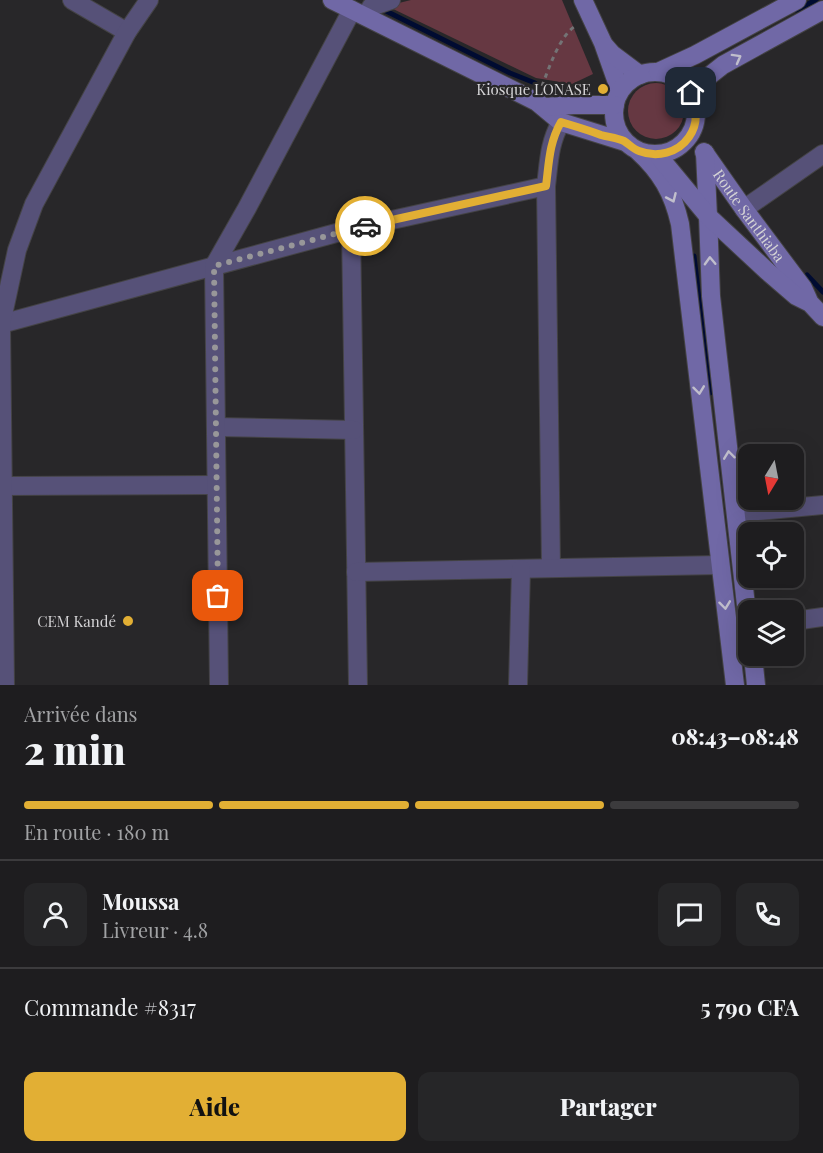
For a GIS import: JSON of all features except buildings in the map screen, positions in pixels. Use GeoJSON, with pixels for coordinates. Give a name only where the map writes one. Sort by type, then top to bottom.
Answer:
{"type":"FeatureCollection","features":[{"type":"Feature","properties":{"kind":"street"},"geometry":{"type":"LineString","coordinates":[[72,0],[127,32]]}},
{"type":"Feature","properties":{"kind":"street"},"geometry":{"type":"LineString","coordinates":[[5,685],[1,324],[17,250],[34,204],[127,32],[148,0]]}},
{"type":"Feature","properties":{"kind":"street"},"geometry":{"type":"LineString","coordinates":[[332,0],[541,104],[561,122],[650,154],[671,152],[684,143],[691,135],[697,114],[696,104],[688,88],[676,78],[658,72],[649,72],[628,82],[617,98],[582,104],[541,104]]}},
{"type":"Feature","properties":{"kind":"street"},"geometry":{"type":"LineString","coordinates":[[219,685],[214,266],[359,13],[391,0]]}},
{"type":"Feature","properties":{"kind":"street"},"geometry":{"type":"LineString","coordinates":[[583,0],[603,44],[617,98],[615,124],[620,134],[653,165],[662,178],[678,216],[735,685]]}},
{"type":"Feature","properties":{"kind":"street"},"geometry":{"type":"LineString","coordinates":[[658,72],[796,0]]}},
{"type":"Feature","properties":{"kind":"street"},"geometry":{"type":"LineString","coordinates":[[692,94],[704,80],[723,65],[823,10]]}},
{"type":"Feature","properties":{"kind":"street"},"geometry":{"type":"LineString","coordinates":[[603,44],[612,54],[640,75]]}},
{"type":"Feature","properties":{"kind":"street"},"geometry":{"type":"LineString","coordinates":[[551,568],[546,186],[549,152],[561,122]]}},
{"type":"Feature","properties":{"kind":"street","name":"Route Santhiaba"},"geometry":{"type":"LineString","coordinates":[[695,126],[705,153],[803,288],[810,303],[823,317]]}},
{"type":"Feature","properties":{"kind":"street"},"geometry":{"type":"LineString","coordinates":[[705,153],[711,296],[745,600]]}},
{"type":"Feature","properties":{"kind":"street"},"geometry":{"type":"LineString","coordinates":[[744,209],[823,154]]}},
{"type":"Feature","properties":{"kind":"street","name":"Route Santhiaba"},"geometry":{"type":"LineString","coordinates":[[657,155],[708,216],[796,296],[810,303]]}},
{"type":"Feature","properties":{"kind":"street"},"geometry":{"type":"LineString","coordinates":[[1,324],[351,229],[546,186]]}},
{"type":"Feature","properties":{"kind":"street"},"geometry":{"type":"LineString","coordinates":[[351,229],[358,685]]}},
{"type":"Feature","properties":{"kind":"street"},"geometry":{"type":"LineString","coordinates":[[216,427],[354,430]]}},
{"type":"Feature","properties":{"kind":"street"},"geometry":{"type":"LineString","coordinates":[[3,486],[216,485]]}},
{"type":"Feature","properties":{"kind":"street"},"geometry":{"type":"LineString","coordinates":[[736,513],[823,505]]}},
{"type":"Feature","properties":{"kind":"street"},"geometry":{"type":"LineString","coordinates":[[356,572],[720,565]]}},
{"type":"Feature","properties":{"kind":"street"},"geometry":{"type":"LineString","coordinates":[[518,685],[521,569]]}},
{"type":"Feature","properties":{"kind":"street"},"geometry":{"type":"LineString","coordinates":[[804,620],[823,617]]}},
{"type":"Feature","properties":{"kind":"street"},"geometry":{"type":"LineString","coordinates":[[754,666],[756,685]]}},
{"type":"Feature","properties":{"kind":"path"},"geometry":{"type":"LineString","coordinates":[[541,104],[549,68],[564,38],[571,29],[591,18]]}},
{"type":"Feature","properties":{"kind":"shaded area"},"geometry":{"type":"Polygon","coordinates":[[[411,0],[562,0],[593,74],[572,84],[536,78],[387,6],[411,0]]]}},
{"type":"Feature","properties":{"kind":"shaded area"},"geometry":{"type":"Polygon","coordinates":[[[656,83],[671,88],[679,96],[684,111],[679,126],[671,134],[656,139],[641,134],[633,126],[628,111],[633,96],[641,88],[656,83]]]}},
{"type":"Feature","properties":{"kind":"waterway"},"geometry":{"type":"LineString","coordinates":[[796,10],[816,0]]}},
{"type":"Feature","properties":{"kind":"waterway"},"geometry":{"type":"LineString","coordinates":[[386,11],[510,73],[535,83]]}},
{"type":"Feature","properties":{"kind":"waterway"},"geometry":{"type":"LineString","coordinates":[[694,256],[710,393]]}},
{"type":"Feature","properties":{"kind":"waterway"},"geometry":{"type":"LineString","coordinates":[[807,275],[823,292]]}},
{"type":"Feature","properties":{"kind":"way so far"},"geometry":{"type":"LineString","coordinates":[[218,596],[214,266],[365,226]]}},
{"type":"Feature","properties":{"kind":"place","name":"Kiosque LONASE"},"geometry":{"type":"Point","coordinates":[603,89]}},
{"type":"Feature","properties":{"kind":"place","name":"CEM Kandé"},"geometry":{"type":"Point","coordinates":[128,621]}},
{"type":"Feature","properties":{"kind":"route"},"geometry":{"type":"LineString","coordinates":[[365,226],[546,186],[549,152],[561,122],[625,142],[638,151],[657,155],[671,152],[684,143],[695,126],[696,104],[691,93]]}}]}
